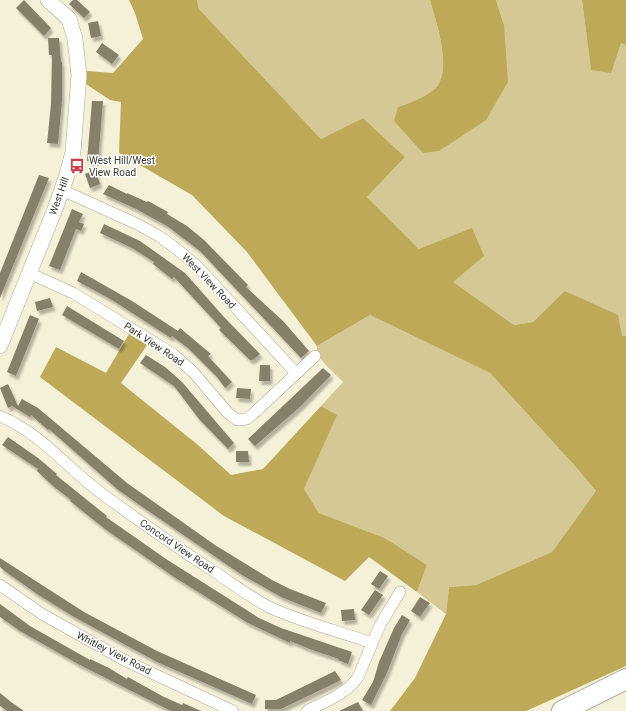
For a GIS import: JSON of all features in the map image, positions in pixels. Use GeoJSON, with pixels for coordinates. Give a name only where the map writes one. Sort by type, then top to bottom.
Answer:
{"type":"FeatureCollection","features":[{"type":"Feature","properties":{"kind":"highway"},"geometry":{"type":"LineString","coordinates":[[562,711],[626,679]]}},
{"type":"Feature","properties":{"kind":"highway"},"geometry":{"type":"LineString","coordinates":[[574,711],[626,691]]}},
{"type":"Feature","properties":{"kind":"street","name":"West Hill"},"geometry":{"type":"LineString","coordinates":[[0,346],[62,190],[73,152],[78,56],[72,25],[69,20],[48,0]]}},
{"type":"Feature","properties":{"kind":"street","name":"West View Road"},"geometry":{"type":"LineString","coordinates":[[62,190],[137,224],[159,236],[178,250],[198,267],[296,373]]}},
{"type":"Feature","properties":{"kind":"street","name":"Park View Road"},"geometry":{"type":"LineString","coordinates":[[29,273],[73,293],[173,354],[194,373],[228,413],[237,420],[247,419],[315,356]]}},
{"type":"Feature","properties":{"kind":"street","name":"Concord View Road"},"geometry":{"type":"LineString","coordinates":[[0,416],[36,436],[58,454],[75,473],[99,492],[176,546],[258,600],[283,612],[372,643]]}},
{"type":"Feature","properties":{"kind":"street","name":"Whitley View Road"},"geometry":{"type":"LineString","coordinates":[[0,585],[42,614],[85,639],[124,660],[233,711]]}},
{"type":"Feature","properties":{"kind":"street"},"geometry":{"type":"LineString","coordinates":[[307,711],[346,691],[353,685],[358,677],[380,625],[400,592]]}},
{"type":"Feature","properties":{"kind":"shaded area"},"geometry":{"type":"Polygon","coordinates":[[[129,0],[197,0],[199,9],[321,139],[363,118],[405,157],[367,197],[419,249],[472,228],[484,256],[453,282],[514,325],[533,322],[565,291],[618,315],[622,336],[626,336],[626,666],[526,711],[390,711],[415,678],[446,614],[449,587],[476,585],[552,552],[596,491],[490,373],[370,315],[317,346],[247,252],[192,195],[119,153],[121,102],[110,100],[86,84],[87,71],[113,73],[143,39],[135,13],[129,0]]]}},
{"type":"Feature","properties":{"kind":"shaded area"},"geometry":{"type":"Polygon","coordinates":[[[197,0],[430,0],[439,31],[443,55],[442,76],[438,85],[431,92],[398,107],[423,153],[504,25],[496,0],[582,0],[591,70],[621,42],[626,45],[626,336],[622,336],[566,291],[533,322],[514,325],[452,282],[367,197],[405,157],[363,118],[321,139],[199,9],[197,0]]]}},
{"type":"Feature","properties":{"kind":"shaded area"},"geometry":{"type":"Polygon","coordinates":[[[430,0],[496,0],[504,25],[508,82],[486,120],[439,151],[423,153],[394,121],[398,107],[431,92],[438,85],[442,76],[443,55],[439,31],[430,0]]]}},
{"type":"Feature","properties":{"kind":"shaded area"},"geometry":{"type":"Polygon","coordinates":[[[582,0],[626,0],[626,45],[621,43],[611,73],[591,70],[582,0]]]}},
{"type":"Feature","properties":{"kind":"shaded area"},"geometry":{"type":"Polygon","coordinates":[[[370,315],[490,373],[596,491],[552,552],[476,585],[449,587],[446,614],[417,592],[427,565],[385,538],[319,513],[304,489],[336,415],[321,406],[343,382],[322,361],[317,351],[317,346],[370,315]]]}},
{"type":"Feature","properties":{"kind":"shaded area"},"geometry":{"type":"Polygon","coordinates":[[[129,334],[147,345],[121,383],[198,445],[231,475],[263,469],[321,406],[337,415],[304,489],[319,513],[385,538],[427,565],[417,592],[369,557],[345,581],[224,516],[40,377],[56,347],[106,373],[129,334]]]}},
{"type":"Feature","properties":{"kind":"building"},"geometry":{"type":"Polygon","coordinates":[[[24,0],[51,28],[44,36],[16,8],[24,0]]]}},
{"type":"Feature","properties":{"kind":"building"},"geometry":{"type":"Polygon","coordinates":[[[73,0],[77,0],[90,12],[84,18],[69,4],[73,0]]]}},
{"type":"Feature","properties":{"kind":"building"},"geometry":{"type":"Polygon","coordinates":[[[98,21],[101,36],[91,38],[88,23],[98,21]]]}},
{"type":"Feature","properties":{"kind":"building"},"geometry":{"type":"Polygon","coordinates":[[[48,38],[59,38],[62,62],[62,100],[58,144],[47,143],[51,104],[52,55],[49,55],[48,38]]]}},
{"type":"Feature","properties":{"kind":"building"},"geometry":{"type":"Polygon","coordinates":[[[102,43],[119,55],[112,64],[96,52],[102,43]]]}},
{"type":"Feature","properties":{"kind":"building"},"geometry":{"type":"Polygon","coordinates":[[[92,101],[103,101],[98,162],[87,161],[92,101]]]}},
{"type":"Feature","properties":{"kind":"building"},"geometry":{"type":"Polygon","coordinates":[[[95,170],[100,184],[90,188],[85,174],[95,170]]]}},
{"type":"Feature","properties":{"kind":"building"},"geometry":{"type":"Polygon","coordinates":[[[39,175],[49,178],[0,298],[0,273],[39,175]]]}},
{"type":"Feature","properties":{"kind":"building"},"geometry":{"type":"Polygon","coordinates":[[[109,185],[127,194],[147,202],[148,201],[168,212],[167,214],[187,226],[204,240],[248,285],[246,287],[283,321],[309,351],[301,358],[200,251],[167,226],[136,209],[103,194],[109,185]]]}},
{"type":"Feature","properties":{"kind":"building"},"geometry":{"type":"Polygon","coordinates":[[[72,209],[83,214],[79,222],[84,224],[81,231],[76,229],[60,270],[49,266],[72,209]]]}},
{"type":"Feature","properties":{"kind":"building"},"geometry":{"type":"Polygon","coordinates":[[[104,224],[140,241],[185,273],[223,316],[260,354],[253,360],[250,360],[219,330],[221,328],[174,277],[172,279],[153,264],[154,262],[132,248],[100,233],[104,224]]]}},
{"type":"Feature","properties":{"kind":"building"},"geometry":{"type":"Polygon","coordinates":[[[81,272],[132,301],[178,331],[180,328],[211,354],[208,356],[232,382],[225,388],[217,377],[189,349],[172,336],[171,338],[112,300],[77,281],[81,272]]]}},
{"type":"Feature","properties":{"kind":"building"},"geometry":{"type":"Polygon","coordinates":[[[50,298],[53,307],[37,311],[35,302],[50,298]]]}},
{"type":"Feature","properties":{"kind":"building"},"geometry":{"type":"Polygon","coordinates":[[[67,306],[124,341],[119,349],[62,315],[67,306]]]}},
{"type":"Feature","properties":{"kind":"building"},"geometry":{"type":"Polygon","coordinates":[[[30,315],[39,319],[16,376],[7,372],[30,315]]]}},
{"type":"Feature","properties":{"kind":"building"},"geometry":{"type":"Polygon","coordinates":[[[146,355],[165,367],[182,382],[234,443],[228,449],[199,419],[174,386],[140,363],[146,355]]]}},
{"type":"Feature","properties":{"kind":"building"},"geometry":{"type":"Polygon","coordinates":[[[260,365],[270,365],[270,381],[259,381],[260,365]]]}},
{"type":"Feature","properties":{"kind":"building"},"geometry":{"type":"Polygon","coordinates":[[[323,368],[331,375],[301,406],[255,446],[248,439],[323,368]]]}},
{"type":"Feature","properties":{"kind":"building"},"geometry":{"type":"Polygon","coordinates":[[[8,384],[18,406],[22,399],[38,408],[127,483],[215,545],[272,580],[290,589],[326,603],[321,613],[281,597],[242,575],[117,489],[31,415],[30,417],[12,406],[8,408],[0,388],[8,384]]]}},
{"type":"Feature","properties":{"kind":"building"},"geometry":{"type":"Polygon","coordinates":[[[237,388],[251,389],[250,399],[236,398],[237,388]]]}},
{"type":"Feature","properties":{"kind":"building"},"geometry":{"type":"Polygon","coordinates":[[[8,437],[38,458],[57,474],[56,475],[107,516],[106,517],[166,559],[259,618],[281,628],[352,652],[348,664],[338,660],[339,659],[290,641],[290,643],[248,623],[174,577],[105,529],[53,486],[37,471],[38,469],[2,445],[8,437]]]}},
{"type":"Feature","properties":{"kind":"building"},"geometry":{"type":"Polygon","coordinates":[[[236,451],[248,451],[249,462],[236,462],[236,451]]]}},
{"type":"Feature","properties":{"kind":"building"},"geometry":{"type":"Polygon","coordinates":[[[0,558],[84,612],[157,651],[256,695],[252,704],[157,662],[74,617],[37,594],[6,572],[0,567],[0,558]]]}},
{"type":"Feature","properties":{"kind":"building"},"geometry":{"type":"Polygon","coordinates":[[[380,571],[388,576],[379,589],[371,584],[380,571]]]}},
{"type":"Feature","properties":{"kind":"building"},"geometry":{"type":"Polygon","coordinates":[[[375,590],[383,595],[369,615],[361,610],[375,590]]]}},
{"type":"Feature","properties":{"kind":"building"},"geometry":{"type":"Polygon","coordinates":[[[420,597],[430,603],[420,617],[411,611],[420,597]]]}},
{"type":"Feature","properties":{"kind":"building"},"geometry":{"type":"Polygon","coordinates":[[[0,604],[30,626],[90,660],[109,668],[127,679],[128,677],[162,696],[182,705],[183,703],[201,711],[171,711],[78,664],[20,631],[0,617],[0,604]]]}},
{"type":"Feature","properties":{"kind":"building"},"geometry":{"type":"Polygon","coordinates":[[[354,609],[355,620],[342,621],[341,610],[354,609]]]}},
{"type":"Feature","properties":{"kind":"building"},"geometry":{"type":"Polygon","coordinates":[[[402,615],[410,620],[402,634],[387,673],[371,705],[362,700],[373,682],[379,662],[394,628],[402,615]]]}},
{"type":"Feature","properties":{"kind":"building"},"geometry":{"type":"Polygon","coordinates":[[[335,671],[341,680],[281,709],[265,709],[265,700],[276,700],[335,671]]]}},
{"type":"Feature","properties":{"kind":"building"},"geometry":{"type":"Polygon","coordinates":[[[0,693],[24,711],[7,711],[0,706],[0,693]]]}},
{"type":"Feature","properties":{"kind":"building"},"geometry":{"type":"Polygon","coordinates":[[[358,702],[363,711],[339,711],[358,702]]]}},
{"type":"Feature","properties":{"kind":"place","name":"West Hill/West View Road"},"geometry":{"type":"Point","coordinates":[77,166]}}]}
